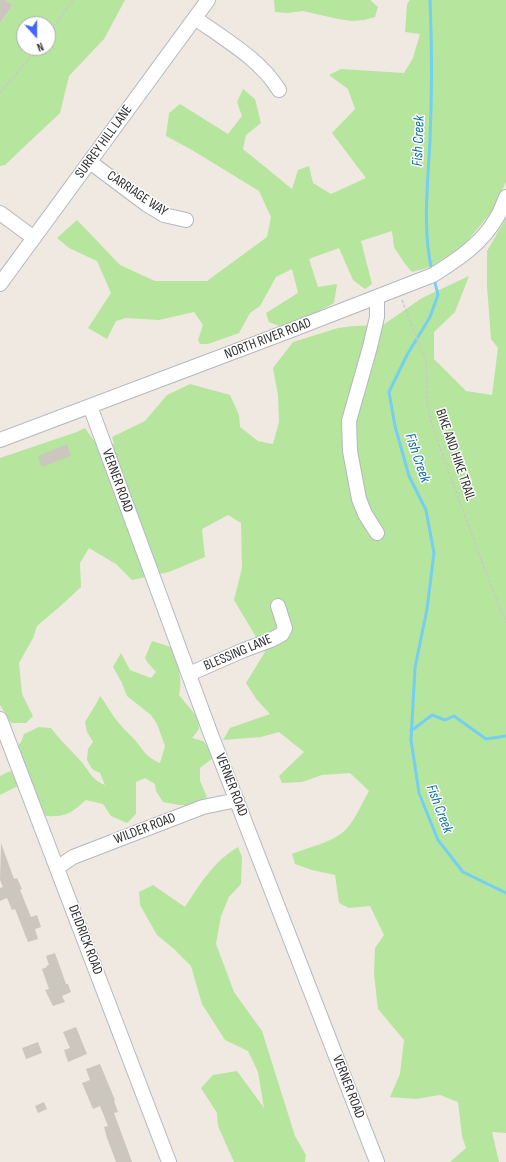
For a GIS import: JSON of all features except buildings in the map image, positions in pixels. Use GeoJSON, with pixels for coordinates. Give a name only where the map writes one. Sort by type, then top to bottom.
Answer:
{"type":"FeatureCollection","features":[{"type":"Feature","properties":{"kind":"street","name":"SURREY HILL LANE"},"geometry":{"type":"LineString","coordinates":[[0,284],[208,0]]}},
{"type":"Feature","properties":{"kind":"street"},"geometry":{"type":"LineString","coordinates":[[195,18],[260,65],[272,78],[279,90]]}},
{"type":"Feature","properties":{"kind":"street","name":"CARRIAGE WAY"},"geometry":{"type":"LineString","coordinates":[[90,162],[146,204],[164,215],[186,220]]}},
{"type":"Feature","properties":{"kind":"street","name":"NORTH RIVER ROAD"},"geometry":{"type":"LineString","coordinates":[[0,440],[398,290],[433,275],[454,262],[487,232],[497,217],[506,197]]}},
{"type":"Feature","properties":{"kind":"street"},"geometry":{"type":"LineString","coordinates":[[0,213],[34,238]]}},
{"type":"Feature","properties":{"kind":"street"},"geometry":{"type":"LineString","coordinates":[[377,298],[377,318],[348,421],[350,451],[359,499],[365,514],[377,532]]}},
{"type":"Feature","properties":{"kind":"street","name":"VERNER ROAD"},"geometry":{"type":"LineString","coordinates":[[90,406],[189,674],[377,1162]]}},
{"type":"Feature","properties":{"kind":"street","name":"BLESSING LANE"},"geometry":{"type":"LineString","coordinates":[[189,674],[282,634],[285,628],[278,606]]}},
{"type":"Feature","properties":{"kind":"street","name":"DEIDRICK ROAD"},"geometry":{"type":"LineString","coordinates":[[0,719],[169,1162]]}},
{"type":"Feature","properties":{"kind":"street","name":"WILDER ROAD"},"geometry":{"type":"LineString","coordinates":[[57,868],[73,857],[203,807],[237,800]]}},
{"type":"Feature","properties":{"kind":"path"},"geometry":{"type":"LineString","coordinates":[[56,23],[72,0]]}},
{"type":"Feature","properties":{"kind":"path"},"geometry":{"type":"LineString","coordinates":[[0,93],[31,56]]}},
{"type":"Feature","properties":{"kind":"path","name":"BIKE AND HIKE TRAIL"},"geometry":{"type":"LineString","coordinates":[[398,290],[424,354],[427,370],[427,403],[432,426],[506,623]]}},
{"type":"Feature","properties":{"kind":"green space"},"geometry":{"type":"Polygon","coordinates":[[[6,0],[125,0],[104,39],[69,76],[60,113],[5,165],[0,166],[0,23],[13,5],[6,0]]]}},
{"type":"Feature","properties":{"kind":"green space"},"geometry":{"type":"Polygon","coordinates":[[[274,0],[370,0],[378,7],[375,17],[352,21],[303,11],[287,13],[275,12],[274,0]]]}},
{"type":"Feature","properties":{"kind":"green space"},"geometry":{"type":"Polygon","coordinates":[[[410,0],[506,0],[506,182],[493,210],[464,245],[431,267],[412,272],[394,247],[392,231],[361,241],[372,284],[365,289],[353,280],[339,248],[309,259],[318,287],[337,284],[334,303],[321,310],[286,324],[279,326],[269,322],[266,313],[298,293],[292,269],[276,277],[260,306],[250,313],[239,333],[208,344],[200,344],[198,340],[203,325],[194,312],[159,320],[126,318],[116,321],[107,339],[88,328],[111,293],[97,261],[69,248],[57,238],[77,220],[120,265],[155,281],[207,281],[267,237],[271,217],[259,191],[166,136],[169,113],[180,104],[228,134],[242,116],[237,102],[243,89],[255,99],[261,123],[246,135],[243,149],[292,189],[298,170],[309,166],[313,183],[331,194],[366,178],[332,133],[355,109],[348,89],[329,75],[341,69],[404,73],[413,58],[420,34],[405,32],[407,4],[410,0]]]}},
{"type":"Feature","properties":{"kind":"green space"},"geometry":{"type":"Polygon","coordinates":[[[506,218],[506,1133],[492,1132],[499,1162],[450,1162],[466,1148],[462,1136],[458,1102],[440,1095],[416,1099],[390,1097],[400,1074],[404,1040],[378,1009],[374,974],[375,948],[384,935],[370,906],[349,908],[339,903],[335,875],[312,870],[295,864],[292,854],[337,837],[342,833],[354,819],[369,791],[350,773],[322,775],[302,782],[282,783],[279,776],[304,752],[279,732],[261,737],[223,740],[230,728],[270,714],[257,700],[246,683],[265,652],[234,600],[242,568],[241,523],[228,515],[202,529],[205,557],[169,572],[132,580],[116,564],[89,548],[80,563],[81,587],[37,626],[33,638],[19,663],[22,694],[33,716],[26,723],[11,723],[0,705],[0,458],[85,428],[102,452],[114,443],[112,437],[145,421],[167,395],[190,384],[230,395],[239,415],[240,427],[258,441],[273,444],[279,422],[278,395],[273,368],[293,342],[338,328],[383,325],[422,298],[469,276],[455,312],[434,332],[434,359],[466,391],[492,395],[498,348],[491,339],[487,286],[487,251],[506,218]]]}},
{"type":"Feature","properties":{"kind":"green space"},"geometry":{"type":"Polygon","coordinates":[[[152,641],[171,647],[176,659],[180,676],[179,695],[198,718],[199,729],[192,738],[203,741],[214,753],[213,758],[200,768],[200,781],[207,797],[196,805],[179,805],[163,802],[156,791],[155,784],[145,778],[136,782],[136,814],[127,823],[111,816],[103,804],[86,800],[64,815],[46,816],[39,805],[14,750],[21,742],[24,734],[39,727],[51,728],[93,777],[105,785],[100,773],[92,769],[87,760],[88,749],[93,742],[87,732],[85,722],[100,696],[124,729],[151,758],[160,763],[165,746],[157,724],[151,715],[127,696],[113,667],[121,653],[130,670],[151,678],[156,672],[145,658],[152,641]]]}},
{"type":"Feature","properties":{"kind":"green space"},"geometry":{"type":"Polygon","coordinates":[[[10,771],[17,778],[18,786],[0,795],[0,776],[10,771]]]}},
{"type":"Feature","properties":{"kind":"green space"},"geometry":{"type":"Polygon","coordinates":[[[238,847],[242,857],[241,884],[229,897],[221,916],[216,944],[234,992],[262,1031],[295,1136],[306,1155],[305,1162],[234,1162],[218,1126],[217,1113],[201,1088],[213,1075],[237,1071],[264,1108],[258,1072],[248,1051],[225,1040],[202,1004],[191,966],[157,935],[140,905],[139,892],[153,885],[185,907],[215,866],[238,847]]]}},
{"type":"Feature","properties":{"kind":"waterway","name":"Fish Creek"},"geometry":{"type":"LineString","coordinates":[[430,0],[431,88],[426,222],[432,271]]}},
{"type":"Feature","properties":{"kind":"waterway","name":"Fish Creek"},"geometry":{"type":"LineString","coordinates":[[434,278],[438,295],[430,317],[407,355],[389,392],[395,426],[409,476],[426,510],[434,553],[427,609],[415,668],[411,740],[419,793],[438,840],[463,872],[506,893]]}},
{"type":"Feature","properties":{"kind":"waterway"},"geometry":{"type":"LineString","coordinates":[[411,731],[432,715],[445,720],[454,716],[486,739],[506,736]]}}]}
